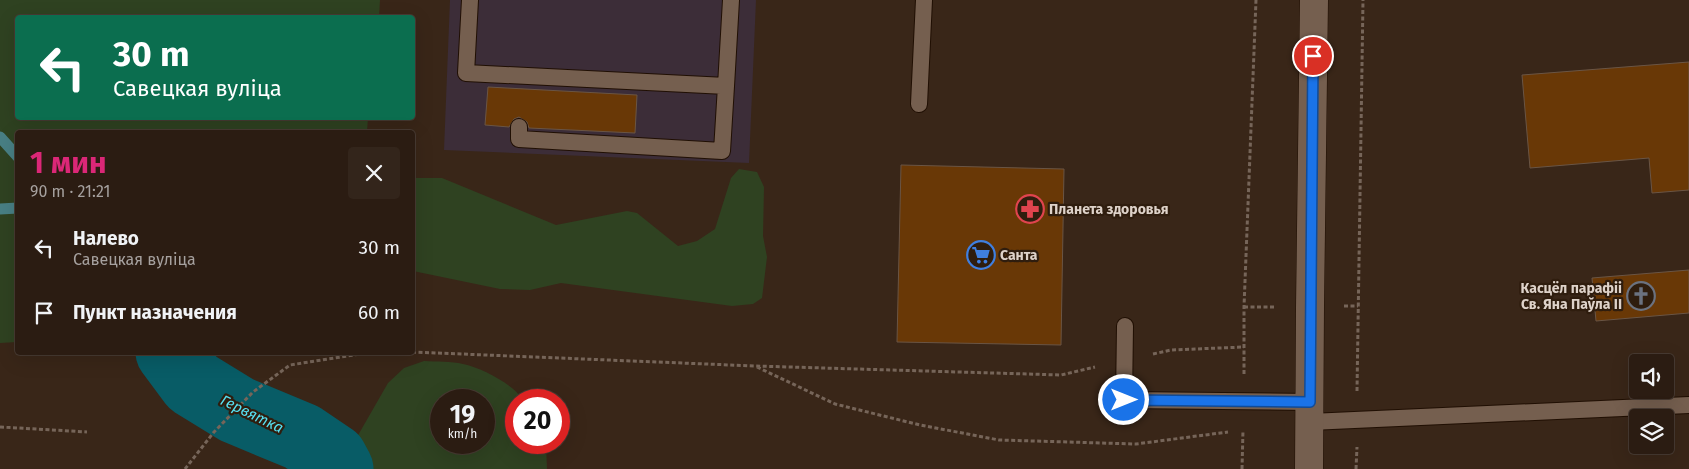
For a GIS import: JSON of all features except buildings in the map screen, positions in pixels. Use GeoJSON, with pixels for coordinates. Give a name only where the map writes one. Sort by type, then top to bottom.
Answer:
{"type":"FeatureCollection","features":[{"type":"Feature","properties":{"kind":"main road"},"geometry":{"type":"LineString","coordinates":[[1309,469],[1314,0]]}},
{"type":"Feature","properties":{"kind":"lane"},"geometry":{"type":"LineString","coordinates":[[470,0],[466,73],[522,82],[604,87],[726,86]]}},
{"type":"Feature","properties":{"kind":"lane"},"geometry":{"type":"LineString","coordinates":[[520,127],[519,140],[559,135],[722,151],[730,0]]}},
{"type":"Feature","properties":{"kind":"lane"},"geometry":{"type":"LineString","coordinates":[[919,104],[924,0]]}},
{"type":"Feature","properties":{"kind":"lane"},"geometry":{"type":"LineString","coordinates":[[1125,326],[1124,400],[1245,401],[1357,419],[1689,405]]}},
{"type":"Feature","properties":{"kind":"path"},"geometry":{"type":"LineString","coordinates":[[1245,401],[1244,307],[1256,0]]}},
{"type":"Feature","properties":{"kind":"path"},"geometry":{"type":"LineString","coordinates":[[1356,469],[1363,0]]}},
{"type":"Feature","properties":{"kind":"path"},"geometry":{"type":"LineString","coordinates":[[415,352],[756,366],[1061,375],[1171,350],[1244,347]]}},
{"type":"Feature","properties":{"kind":"path"},"geometry":{"type":"LineString","coordinates":[[184,469],[214,432],[253,392],[290,365],[354,355]]}},
{"type":"Feature","properties":{"kind":"path"},"geometry":{"type":"LineString","coordinates":[[756,366],[835,404],[920,425],[999,440],[1136,444],[1244,430],[1242,469]]}},
{"type":"Feature","properties":{"kind":"path"},"geometry":{"type":"LineString","coordinates":[[0,427],[86,432]]}},
{"type":"Feature","properties":{"kind":"shaded area"},"geometry":{"type":"Polygon","coordinates":[[[450,0],[756,0],[749,163],[444,150],[450,0]]]}},
{"type":"Feature","properties":{"kind":"green space"},"geometry":{"type":"Polygon","coordinates":[[[0,0],[380,0],[379,15],[15,15],[15,120],[368,120],[367,130],[15,130],[15,342],[0,343],[0,0]]]}},
{"type":"Feature","properties":{"kind":"green space"},"geometry":{"type":"Polygon","coordinates":[[[739,169],[757,172],[764,187],[763,236],[767,257],[762,298],[753,304],[732,306],[561,283],[530,290],[500,289],[415,271],[415,178],[442,178],[556,225],[627,211],[637,213],[678,246],[697,241],[715,229],[731,178],[739,169]]]}},
{"type":"Feature","properties":{"kind":"green space"},"geometry":{"type":"Polygon","coordinates":[[[424,361],[449,362],[471,366],[496,378],[513,389],[505,389],[505,454],[546,454],[547,469],[333,469],[345,444],[357,437],[388,383],[404,368],[424,361]]]}},
{"type":"Feature","properties":{"kind":"waterway"},"geometry":{"type":"LineString","coordinates":[[0,137],[15,154]]}},
{"type":"Feature","properties":{"kind":"waterway","name":"Гервятка"},"geometry":{"type":"LineString","coordinates":[[0,209],[15,208]]}},
{"type":"Feature","properties":{"kind":"waterway","name":"Гервятка"},"geometry":{"type":"LineString","coordinates":[[172,355],[193,383],[237,410],[302,437],[333,458],[339,469]]}},
{"type":"Feature","properties":{"kind":"place","name":"Планета здоровья"},"geometry":{"type":"Point","coordinates":[1030,209]}},
{"type":"Feature","properties":{"kind":"place","name":"Санта"},"geometry":{"type":"Point","coordinates":[981,255]}},
{"type":"Feature","properties":{"kind":"place","name":"Касцёл парафіі Св. Яна Паўла II"},"geometry":{"type":"Point","coordinates":[1641,296]}},
{"type":"Feature","properties":{"kind":"route"},"geometry":{"type":"LineString","coordinates":[[1124,400],[1310,402],[1313,56]]}}]}
